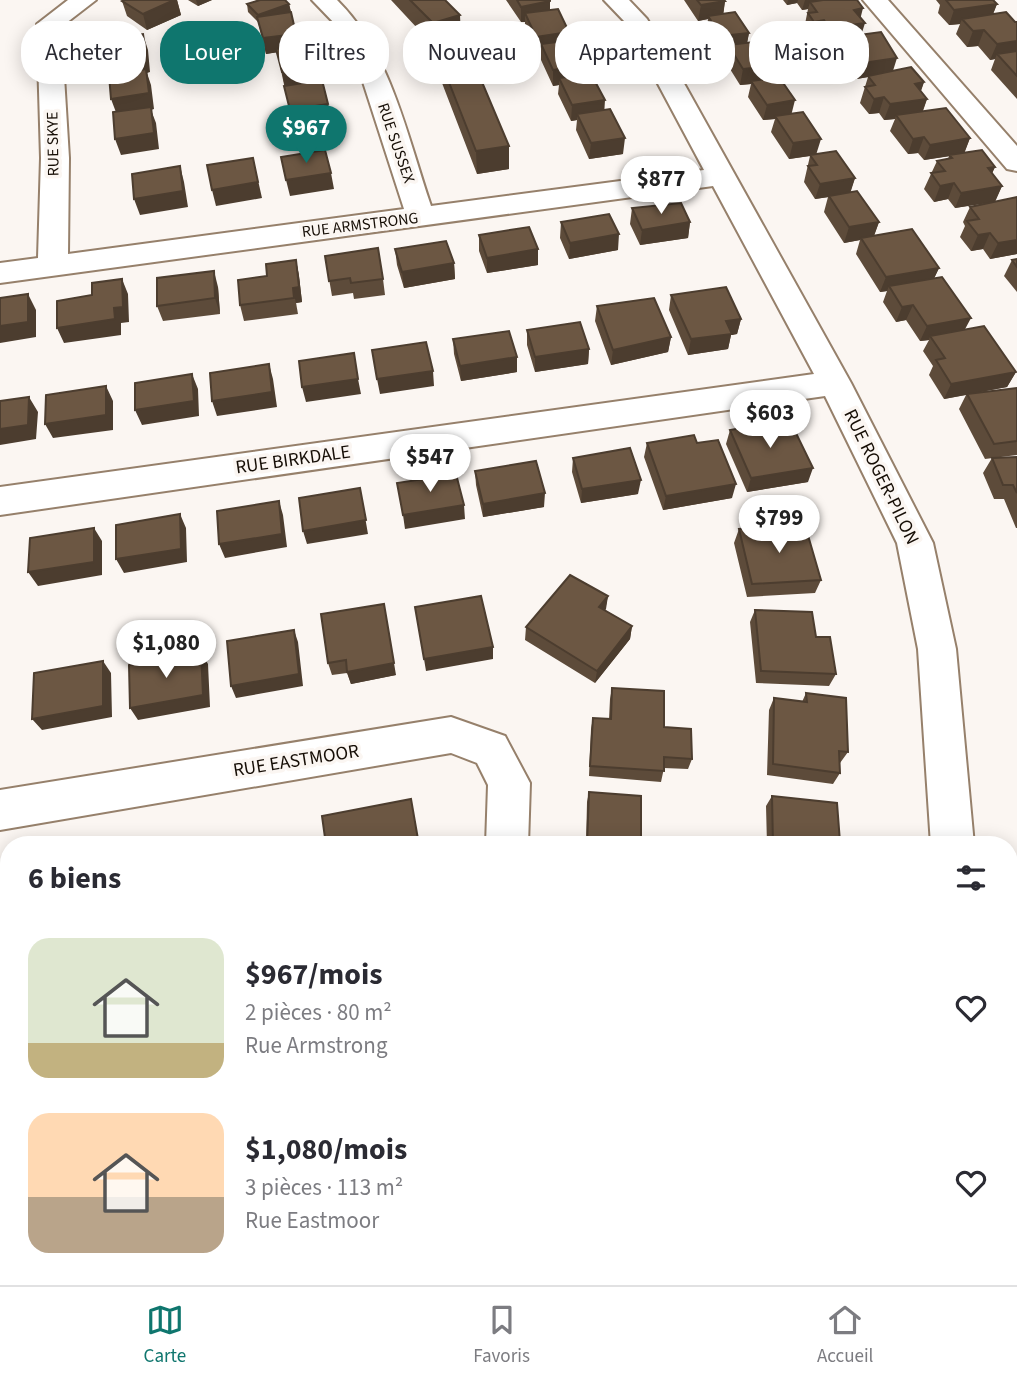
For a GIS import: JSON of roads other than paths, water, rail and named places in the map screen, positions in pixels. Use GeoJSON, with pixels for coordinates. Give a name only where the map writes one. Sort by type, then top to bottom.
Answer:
{"type":"FeatureCollection","features":[{"type":"Feature","properties":{"kind":"street","name":"RUE SKYE"},"geometry":{"type":"LineString","coordinates":[[53,264],[55,158],[49,24],[84,0]]}},
{"type":"Feature","properties":{"kind":"street","name":"RUE SUSSEX"},"geometry":{"type":"LineString","coordinates":[[324,0],[346,22],[365,51],[421,218]]}},
{"type":"Feature","properties":{"kind":"street","name":"RUE ROGER-PILON"},"geometry":{"type":"LineString","coordinates":[[616,0],[635,19],[835,383],[915,543],[937,649],[952,836]]}},
{"type":"Feature","properties":{"kind":"street"},"geometry":{"type":"LineString","coordinates":[[874,0],[1017,163]]}},
{"type":"Feature","properties":{"kind":"street","name":"RUE ARMSTRONG"},"geometry":{"type":"LineString","coordinates":[[0,273],[721,176]]}},
{"type":"Feature","properties":{"kind":"street","name":"RUE BIRKDALE"},"geometry":{"type":"LineString","coordinates":[[0,501],[835,383]]}},
{"type":"Feature","properties":{"kind":"street","name":"RUE EASTMOOR"},"geometry":{"type":"LineString","coordinates":[[0,810],[452,735],[491,749],[509,783],[507,836]]}}]}
